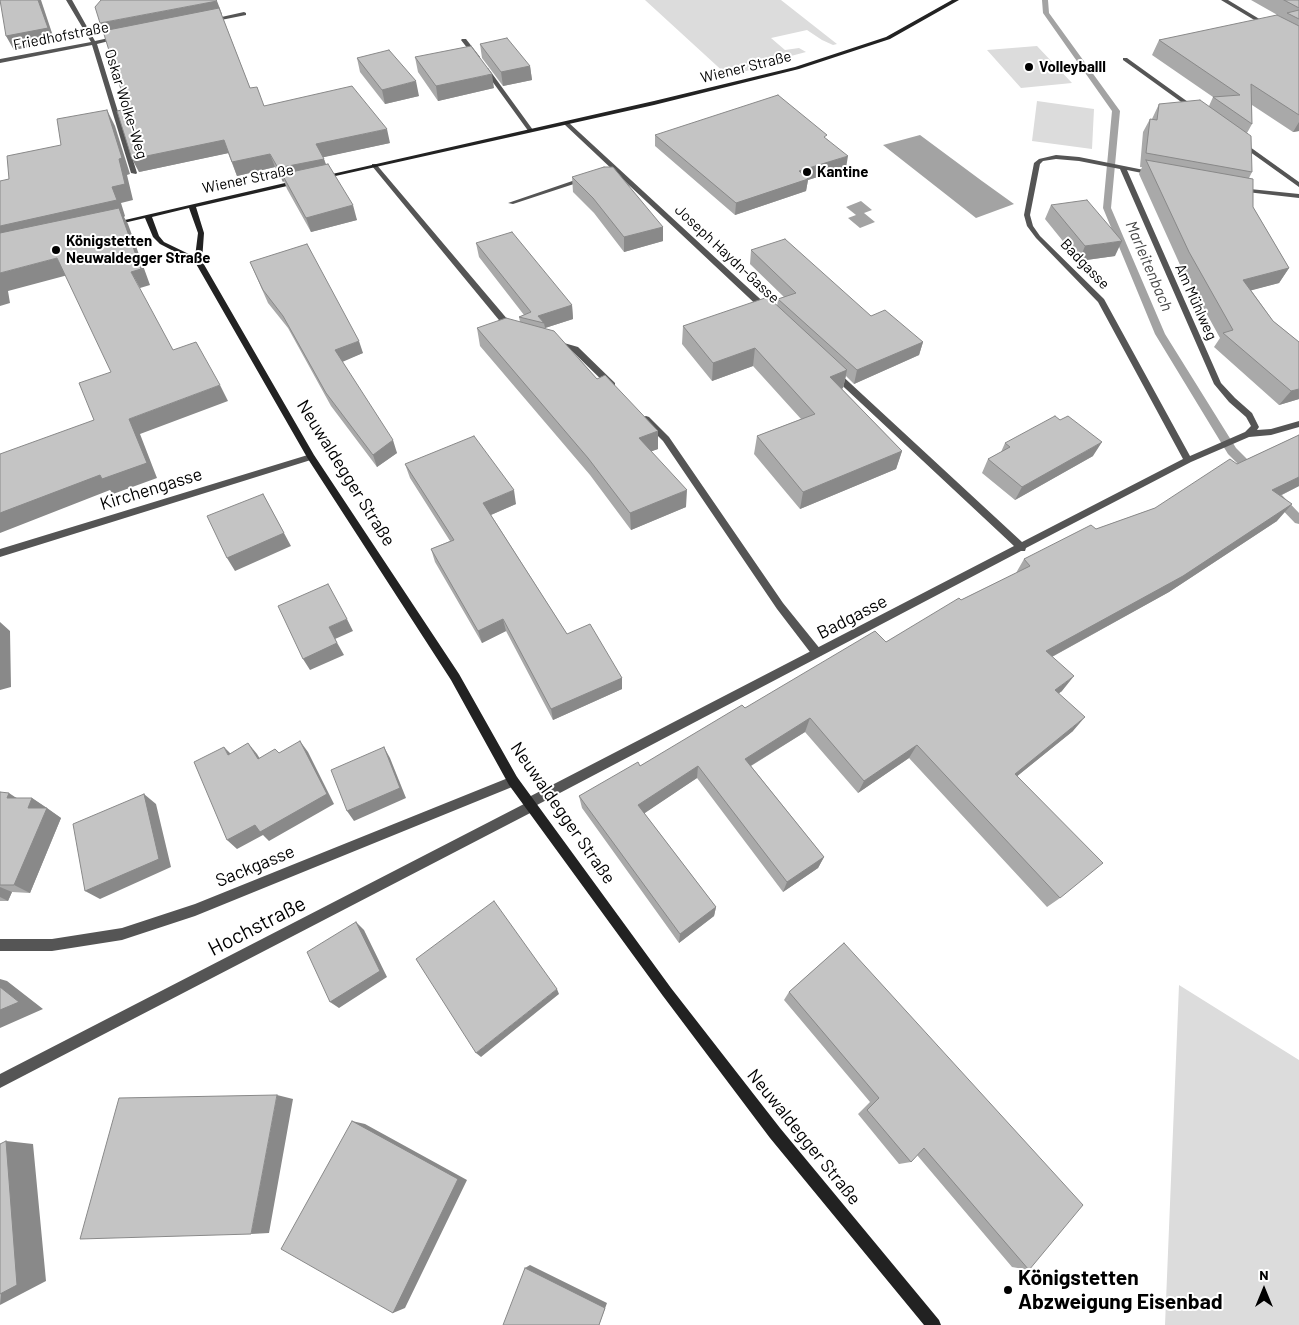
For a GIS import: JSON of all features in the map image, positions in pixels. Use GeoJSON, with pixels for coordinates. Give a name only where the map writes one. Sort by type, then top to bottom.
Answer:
{"type":"FeatureCollection","features":[{"type":"Feature","properties":{"kind":"main road","name":"Wiener Straße"},"geometry":{"type":"LineString","coordinates":[[317,178],[740,84],[838,56],[888,38],[956,0]]}},
{"type":"Feature","properties":{"kind":"main road","name":"Wiener Straße"},"geometry":{"type":"LineString","coordinates":[[103,225],[307,180]]}},
{"type":"Feature","properties":{"kind":"main road"},"geometry":{"type":"LineString","coordinates":[[148,216],[156,237],[162,243],[198,260],[201,233],[192,206]]}},
{"type":"Feature","properties":{"kind":"main road","name":"Neuwaldegger Straße"},"geometry":{"type":"LineString","coordinates":[[198,260],[311,457],[455,677],[513,782],[667,992],[775,1133],[934,1325]]}},
{"type":"Feature","properties":{"kind":"street","name":"Oskar Wolke-Weg"},"geometry":{"type":"LineString","coordinates":[[69,0],[94,43],[134,173]]}},
{"type":"Feature","properties":{"kind":"street"},"geometry":{"type":"LineString","coordinates":[[1224,0],[1274,29]]}},
{"type":"Feature","properties":{"kind":"street"},"geometry":{"type":"LineString","coordinates":[[206,21],[244,14]]}},
{"type":"Feature","properties":{"kind":"street","name":"Friedhofstraße"},"geometry":{"type":"LineString","coordinates":[[0,61],[122,37]]}},
{"type":"Feature","properties":{"kind":"street"},"geometry":{"type":"LineString","coordinates":[[464,40],[531,131]]}},
{"type":"Feature","properties":{"kind":"street"},"geometry":{"type":"LineString","coordinates":[[1125,59],[1196,111]]}},
{"type":"Feature","properties":{"kind":"street","name":"Joseph Haydn-Gasse"},"geometry":{"type":"LineString","coordinates":[[566,123],[775,317]]}},
{"type":"Feature","properties":{"kind":"street"},"geometry":{"type":"LineString","coordinates":[[1236,139],[1299,185]]}},
{"type":"Feature","properties":{"kind":"street","name":"Badgasse"},"geometry":{"type":"LineString","coordinates":[[1161,175],[1093,161],[1056,157],[1041,160],[1037,163],[1028,215],[1030,226],[1038,237],[1101,301],[1188,460]]}},
{"type":"Feature","properties":{"kind":"street"},"geometry":{"type":"LineString","coordinates":[[374,165],[514,334]]}},
{"type":"Feature","properties":{"kind":"street"},"geometry":{"type":"LineString","coordinates":[[606,172],[615,168]]}},
{"type":"Feature","properties":{"kind":"street","name":"Am Mühlweg"},"geometry":{"type":"LineString","coordinates":[[1123,168],[1218,384],[1253,421],[1255,427],[1248,434]]}},
{"type":"Feature","properties":{"kind":"street"},"geometry":{"type":"LineString","coordinates":[[511,203],[587,178]]}},
{"type":"Feature","properties":{"kind":"street"},"geometry":{"type":"LineString","coordinates":[[1229,188],[1299,196]]}},
{"type":"Feature","properties":{"kind":"street"},"geometry":{"type":"LineString","coordinates":[[549,342],[576,349],[617,390]]}},
{"type":"Feature","properties":{"kind":"street"},"geometry":{"type":"LineString","coordinates":[[826,365],[1022,548]]}},
{"type":"Feature","properties":{"kind":"street"},"geometry":{"type":"LineString","coordinates":[[638,411],[666,439],[780,606],[817,653]]}},
{"type":"Feature","properties":{"kind":"street","name":"Badgasse"},"geometry":{"type":"LineString","coordinates":[[530,804],[1188,460],[1248,434],[1272,432],[1299,424]]}},
{"type":"Feature","properties":{"kind":"street","name":"Kirchengasse"},"geometry":{"type":"LineString","coordinates":[[0,553],[311,457]]}},
{"type":"Feature","properties":{"kind":"street","name":"Sackgasse"},"geometry":{"type":"LineString","coordinates":[[0,944],[52,945],[122,934],[194,910],[513,782]]}},
{"type":"Feature","properties":{"kind":"street","name":"Hochstraße"},"geometry":{"type":"LineString","coordinates":[[0,1081],[530,804]]}},
{"type":"Feature","properties":{"kind":"shaded area"},"geometry":{"type":"Polygon","coordinates":[[[645,0],[781,0],[837,44],[833,45],[822,40],[807,30],[771,38],[785,50],[799,48],[806,52],[757,65],[757,68],[728,76],[645,0]]]}},
{"type":"Feature","properties":{"kind":"shaded area","name":"Volleyballl"},"geometry":{"type":"Polygon","coordinates":[[[1037,46],[1072,83],[1021,88],[987,50],[1037,46]]]}},
{"type":"Feature","properties":{"kind":"shaded area"},"geometry":{"type":"Polygon","coordinates":[[[1037,101],[1094,109],[1092,149],[1032,141],[1037,101]]]}},
{"type":"Feature","properties":{"kind":"shaded area"},"geometry":{"type":"Polygon","coordinates":[[[920,135],[1014,204],[976,218],[883,145],[920,135]]]}},
{"type":"Feature","properties":{"kind":"shaded area"},"geometry":{"type":"Polygon","coordinates":[[[861,201],[872,210],[864,213],[875,222],[860,228],[848,218],[856,215],[846,207],[861,201]]]}},
{"type":"Feature","properties":{"kind":"shaded area"},"geometry":{"type":"Polygon","coordinates":[[[1179,985],[1299,1060],[1299,1325],[1165,1325],[1179,985]]]}},
{"type":"Feature","properties":{"kind":"building"},"geometry":{"type":"Polygon","coordinates":[[[0,0],[38,0],[48,28],[6,36],[0,0]]]}},
{"type":"Feature","properties":{"kind":"building"},"geometry":{"type":"Polygon","coordinates":[[[101,0],[217,1],[100,23],[95,7],[101,0]]]}},
{"type":"Feature","properties":{"kind":"building"},"geometry":{"type":"Polygon","coordinates":[[[1284,0],[1299,0],[1299,8],[1284,0]]]}},
{"type":"Feature","properties":{"kind":"building"},"geometry":{"type":"Polygon","coordinates":[[[219,8],[250,88],[257,87],[264,106],[352,86],[387,129],[316,144],[324,159],[278,168],[270,154],[232,162],[224,140],[132,159],[117,111],[127,109],[103,31],[219,8]]]}},
{"type":"Feature","properties":{"kind":"building"},"geometry":{"type":"Polygon","coordinates":[[[1299,10],[1299,19],[1287,13],[1299,10]]]}},
{"type":"Feature","properties":{"kind":"building"},"geometry":{"type":"Polygon","coordinates":[[[1277,15],[1299,26],[1299,115],[1251,84],[1252,124],[1213,97],[1240,95],[1159,40],[1277,15]]]}},
{"type":"Feature","properties":{"kind":"building"},"geometry":{"type":"Polygon","coordinates":[[[507,38],[530,66],[501,72],[480,44],[507,38]]]}},
{"type":"Feature","properties":{"kind":"building"},"geometry":{"type":"Polygon","coordinates":[[[471,46],[492,74],[436,86],[415,57],[471,46]]]}},
{"type":"Feature","properties":{"kind":"building"},"geometry":{"type":"Polygon","coordinates":[[[389,50],[416,81],[382,90],[357,58],[389,50]]]}},
{"type":"Feature","properties":{"kind":"building"},"geometry":{"type":"Polygon","coordinates":[[[778,95],[827,135],[824,137],[848,156],[799,171],[808,179],[736,203],[655,135],[778,95]]]}},
{"type":"Feature","properties":{"kind":"building"},"geometry":{"type":"Polygon","coordinates":[[[1200,100],[1251,136],[1252,172],[1146,153],[1150,119],[1157,120],[1159,104],[1200,100]]]}},
{"type":"Feature","properties":{"kind":"building"},"geometry":{"type":"Polygon","coordinates":[[[107,110],[122,158],[119,159],[125,184],[112,187],[117,200],[0,226],[0,181],[9,179],[7,156],[61,145],[57,119],[107,110]]]}},
{"type":"Feature","properties":{"kind":"building"},"geometry":{"type":"Polygon","coordinates":[[[1146,160],[1253,179],[1253,207],[1289,268],[1243,280],[1273,321],[1299,342],[1299,389],[1291,391],[1223,333],[1233,330],[1189,252],[1146,160]]]}},
{"type":"Feature","properties":{"kind":"building"},"geometry":{"type":"Polygon","coordinates":[[[328,164],[353,205],[306,218],[282,174],[328,164]]]}},
{"type":"Feature","properties":{"kind":"building"},"geometry":{"type":"Polygon","coordinates":[[[604,167],[613,167],[663,227],[624,237],[593,198],[572,177],[604,167]]]}},
{"type":"Feature","properties":{"kind":"building"},"geometry":{"type":"Polygon","coordinates":[[[1087,200],[1122,241],[1085,246],[1051,205],[1087,200]]]}},
{"type":"Feature","properties":{"kind":"building"},"geometry":{"type":"Polygon","coordinates":[[[119,208],[141,269],[131,272],[173,350],[196,342],[220,385],[129,419],[147,463],[102,479],[100,475],[0,513],[0,454],[94,420],[79,383],[111,372],[57,258],[0,273],[0,233],[119,208]]]}},
{"type":"Feature","properties":{"kind":"building"},"geometry":{"type":"Polygon","coordinates":[[[512,232],[572,305],[538,316],[544,323],[519,317],[531,312],[476,243],[512,232]]]}},
{"type":"Feature","properties":{"kind":"building"},"geometry":{"type":"Polygon","coordinates":[[[785,239],[871,316],[885,310],[923,342],[857,370],[778,299],[796,293],[751,250],[785,239]]]}},
{"type":"Feature","properties":{"kind":"building"},"geometry":{"type":"Polygon","coordinates":[[[307,244],[359,341],[335,350],[393,440],[373,455],[326,393],[283,316],[263,290],[250,262],[307,244]]]}},
{"type":"Feature","properties":{"kind":"building"},"geometry":{"type":"Polygon","coordinates":[[[768,297],[847,370],[830,377],[902,451],[803,492],[757,436],[815,414],[755,348],[713,363],[683,326],[768,297]]]}},
{"type":"Feature","properties":{"kind":"building"},"geometry":{"type":"Polygon","coordinates":[[[506,318],[554,331],[597,379],[605,375],[658,431],[639,438],[687,490],[630,513],[588,458],[477,328],[506,318]]]}},
{"type":"Feature","properties":{"kind":"building"},"geometry":{"type":"Polygon","coordinates":[[[1055,416],[1060,420],[1068,416],[1102,442],[1022,487],[988,459],[1010,447],[1005,443],[1055,416]]]}},
{"type":"Feature","properties":{"kind":"building"},"geometry":{"type":"Polygon","coordinates":[[[1299,435],[1299,477],[1272,490],[1292,504],[1183,576],[1046,651],[1074,676],[1055,690],[1085,717],[1015,774],[1103,863],[1060,898],[917,745],[864,781],[810,718],[745,759],[824,857],[787,882],[698,766],[638,805],[716,907],[680,934],[579,796],[638,762],[640,766],[742,705],[745,708],[875,631],[886,642],[959,598],[961,600],[1030,566],[1024,559],[1091,525],[1096,529],[1155,508],[1230,459],[1237,464],[1299,435]]]}},
{"type":"Feature","properties":{"kind":"building"},"geometry":{"type":"Polygon","coordinates":[[[474,436],[514,490],[483,503],[567,634],[590,624],[622,678],[551,709],[503,619],[478,631],[431,549],[454,540],[405,464],[474,436]]]}},
{"type":"Feature","properties":{"kind":"building"},"geometry":{"type":"Polygon","coordinates":[[[263,494],[284,533],[227,558],[207,516],[263,494]]]}},
{"type":"Feature","properties":{"kind":"building"},"geometry":{"type":"Polygon","coordinates":[[[328,584],[347,619],[329,627],[337,643],[303,659],[278,606],[328,584]]]}},
{"type":"Feature","properties":{"kind":"building"},"geometry":{"type":"Polygon","coordinates":[[[300,741],[327,794],[260,832],[255,825],[227,840],[194,762],[224,747],[228,755],[248,743],[258,759],[275,749],[279,753],[300,741]]]}},
{"type":"Feature","properties":{"kind":"building"},"geometry":{"type":"Polygon","coordinates":[[[384,747],[400,788],[347,811],[331,770],[384,747]]]}},
{"type":"Feature","properties":{"kind":"building"},"geometry":{"type":"Polygon","coordinates":[[[0,792],[9,793],[7,798],[32,798],[28,808],[47,808],[14,885],[0,885],[0,792]]]}},
{"type":"Feature","properties":{"kind":"building"},"geometry":{"type":"Polygon","coordinates":[[[144,794],[159,859],[85,891],[73,824],[144,794]]]}},
{"type":"Feature","properties":{"kind":"building"},"geometry":{"type":"Polygon","coordinates":[[[494,901],[557,989],[476,1053],[416,959],[494,901]]]}},
{"type":"Feature","properties":{"kind":"building"},"geometry":{"type":"Polygon","coordinates":[[[356,922],[380,971],[330,1002],[307,952],[356,922]]]}},
{"type":"Feature","properties":{"kind":"building"},"geometry":{"type":"Polygon","coordinates":[[[844,943],[1083,1205],[1029,1270],[924,1148],[911,1162],[867,1110],[879,1098],[789,992],[844,943]]]}},
{"type":"Feature","properties":{"kind":"building"},"geometry":{"type":"Polygon","coordinates":[[[0,987],[19,1002],[0,1010],[0,987]]]}},
{"type":"Feature","properties":{"kind":"building"},"geometry":{"type":"Polygon","coordinates":[[[277,1095],[251,1234],[80,1239],[119,1098],[277,1095]]]}},
{"type":"Feature","properties":{"kind":"building"},"geometry":{"type":"Polygon","coordinates":[[[352,1121],[458,1179],[393,1313],[281,1249],[352,1121]]]}},
{"type":"Feature","properties":{"kind":"building"},"geometry":{"type":"Polygon","coordinates":[[[6,1141],[17,1285],[0,1294],[0,1144],[6,1141]]]}},
{"type":"Feature","properties":{"kind":"building"},"geometry":{"type":"Polygon","coordinates":[[[525,1268],[605,1308],[599,1325],[503,1325],[525,1268]]]}},
{"type":"Feature","properties":{"kind":"waterway","name":"Marleitenbach"},"geometry":{"type":"LineString","coordinates":[[1045,0],[1046,13],[1116,111],[1107,208],[1160,334],[1232,451],[1254,473]]}},
{"type":"Feature","properties":{"kind":"waterway","name":"Marleitenbach"},"geometry":{"type":"LineString","coordinates":[[1276,496],[1299,520]]}},
{"type":"Feature","properties":{"kind":"place","name":"Volleyballl"},"geometry":{"type":"Point","coordinates":[1029,67]}},
{"type":"Feature","properties":{"kind":"place","name":"Kantine"},"geometry":{"type":"Point","coordinates":[807,172]}},
{"type":"Feature","properties":{"kind":"place","name":"Königstetten Neuwaldegger Straße"},"geometry":{"type":"Point","coordinates":[56,250]}},
{"type":"Feature","properties":{"kind":"place","name":"Königstetten Abzweigung Eisenbad"},"geometry":{"type":"Point","coordinates":[1008,1290]}}]}
